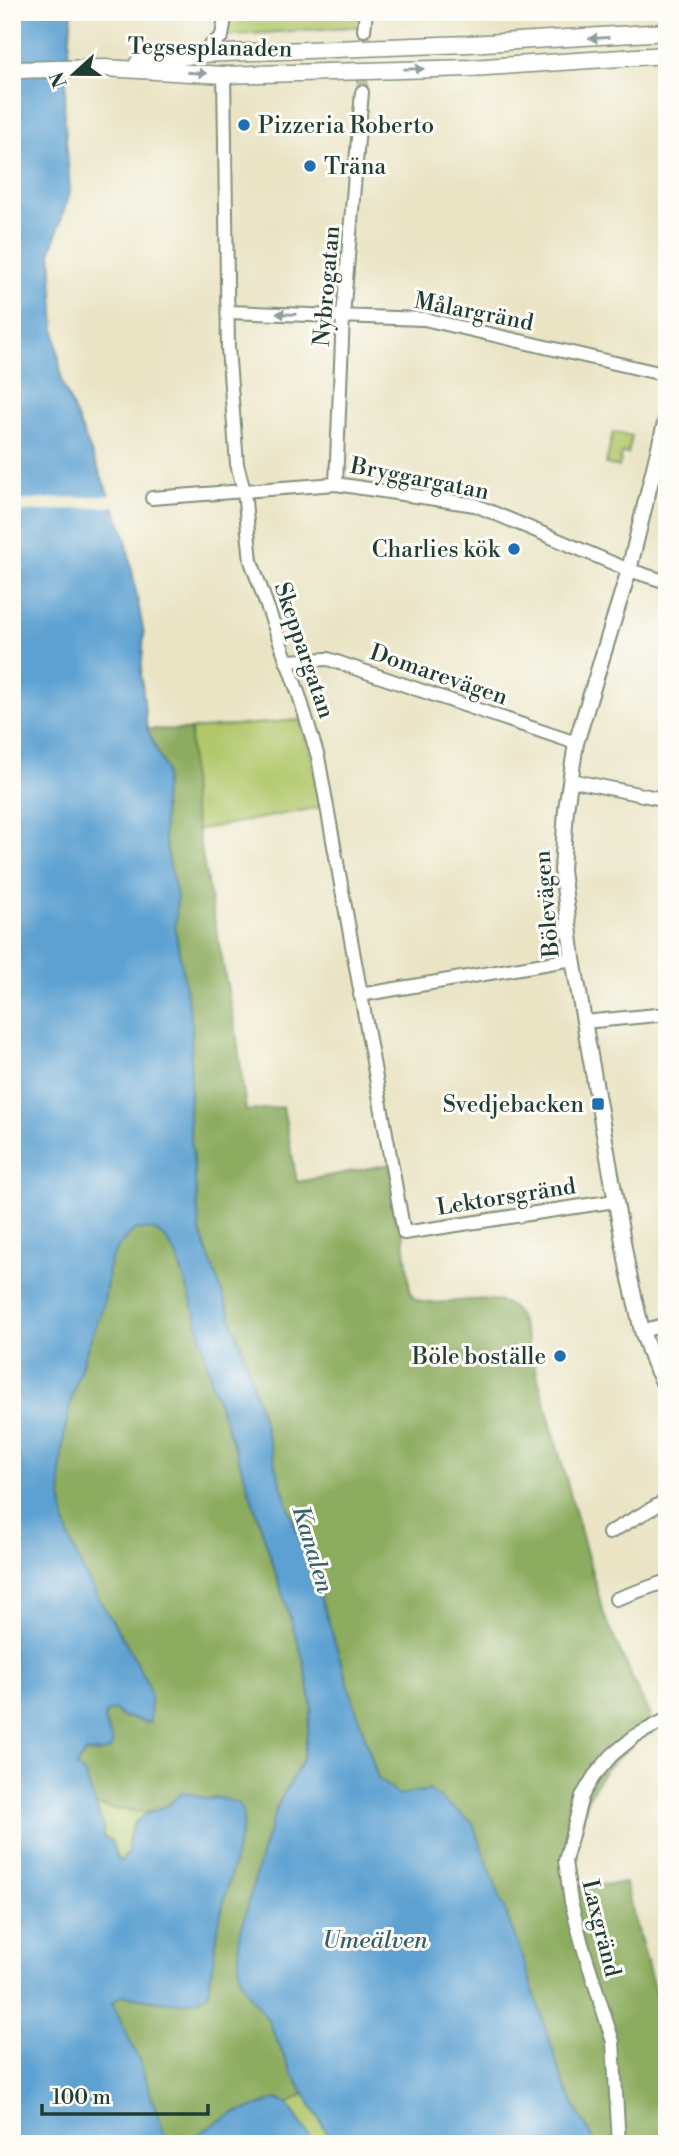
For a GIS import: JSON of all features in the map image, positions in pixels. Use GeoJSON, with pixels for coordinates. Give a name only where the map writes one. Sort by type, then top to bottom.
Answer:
{"type":"FeatureCollection","features":[{"type":"Feature","properties":{"kind":"main road","name":"Tegsesplanaden"},"geometry":{"type":"LineString","coordinates":[[105,68],[200,54],[468,44],[667,32]]}},
{"type":"Feature","properties":{"kind":"main road","name":"Tegsesplanaden"},"geometry":{"type":"LineString","coordinates":[[105,68],[224,75],[471,68],[667,55]]}},
{"type":"Feature","properties":{"kind":"main road"},"geometry":{"type":"LineString","coordinates":[[12,71],[105,68]]}},
{"type":"Feature","properties":{"kind":"street"},"geometry":{"type":"LineString","coordinates":[[200,54],[222,36],[226,12]]}},
{"type":"Feature","properties":{"kind":"street"},"geometry":{"type":"LineString","coordinates":[[364,30],[366,12]]}},
{"type":"Feature","properties":{"kind":"street","name":"Skeppargatan"},"geometry":{"type":"LineString","coordinates":[[224,75],[232,411],[251,561],[308,721],[318,757],[404,1233]]}},
{"type":"Feature","properties":{"kind":"street","name":"Nybrogatan"},"geometry":{"type":"LineString","coordinates":[[336,484],[343,316],[362,92]]}},
{"type":"Feature","properties":{"kind":"street","name":"Målargränd"},"geometry":{"type":"LineString","coordinates":[[228,312],[424,319],[667,375]]}},
{"type":"Feature","properties":{"kind":"street","name":"Bölevägen"},"geometry":{"type":"LineString","coordinates":[[667,415],[629,570],[576,743],[562,870],[573,959],[628,1270],[642,1331],[667,1390]]}},
{"type":"Feature","properties":{"kind":"street","name":"Bryggargatan"},"geometry":{"type":"LineString","coordinates":[[152,498],[336,484],[475,505],[629,570],[667,582]]}},
{"type":"Feature","properties":{"kind":"street","name":"Domarevägen"},"geometry":{"type":"LineString","coordinates":[[286,661],[328,659],[576,743]]}},
{"type":"Feature","properties":{"kind":"street"},"geometry":{"type":"LineString","coordinates":[[570,780],[667,800]]}},
{"type":"Feature","properties":{"kind":"street"},"geometry":{"type":"LineString","coordinates":[[360,995],[573,959]]}},
{"type":"Feature","properties":{"kind":"street"},"geometry":{"type":"LineString","coordinates":[[584,1022],[667,1014]]}},
{"type":"Feature","properties":{"kind":"street","name":"Lektorsgränd"},"geometry":{"type":"LineString","coordinates":[[404,1233],[615,1200]]}},
{"type":"Feature","properties":{"kind":"street"},"geometry":{"type":"LineString","coordinates":[[642,1331],[667,1324]]}},
{"type":"Feature","properties":{"kind":"street"},"geometry":{"type":"LineString","coordinates":[[609,1533],[667,1500]]}},
{"type":"Feature","properties":{"kind":"street"},"geometry":{"type":"LineString","coordinates":[[616,1599],[667,1581]]}},
{"type":"Feature","properties":{"kind":"street","name":"Laxgränd"},"geometry":{"type":"LineString","coordinates":[[619,2144],[613,2042],[582,1944],[571,1902],[565,1861],[582,1796],[594,1776],[612,1755],[635,1736],[667,1719]]}},
{"type":"Feature","properties":{"kind":"green space"},"geometry":{"type":"Polygon","coordinates":[[[226,12],[366,12],[364,26],[222,36],[226,12]]]}},
{"type":"Feature","properties":{"kind":"green space"},"geometry":{"type":"Polygon","coordinates":[[[613,432],[632,436],[628,454],[622,453],[619,467],[606,464],[613,432]]]}},
{"type":"Feature","properties":{"kind":"green space"},"geometry":{"type":"Polygon","coordinates":[[[300,720],[313,761],[322,807],[180,833],[180,796],[192,729],[300,720]]]}},
{"type":"Feature","properties":{"kind":"green space"},"geometry":{"type":"Polygon","coordinates":[[[147,729],[190,730],[192,802],[237,1038],[246,1111],[283,1107],[297,1182],[391,1164],[409,1286],[414,1298],[435,1303],[481,1299],[509,1305],[518,1315],[526,1335],[604,1615],[656,1730],[637,1740],[604,1771],[588,1798],[571,1863],[574,1887],[625,1883],[667,2035],[667,2144],[596,2144],[565,2088],[522,1956],[430,1790],[399,1795],[378,1779],[325,1611],[281,1485],[243,1351],[200,1232],[189,1117],[192,1025],[175,929],[177,898],[164,838],[166,770],[147,729]]]}},
{"type":"Feature","properties":{"kind":"green space"},"geometry":{"type":"Polygon","coordinates":[[[136,1229],[154,1230],[166,1239],[177,1257],[195,1312],[212,1385],[245,1477],[304,1661],[312,1707],[303,1759],[276,1807],[249,1995],[268,2020],[304,2094],[288,2104],[276,2099],[237,2112],[195,2137],[195,2144],[168,2144],[138,2058],[112,2002],[123,1995],[162,2002],[220,1917],[243,1824],[243,1812],[221,1798],[206,1799],[182,1792],[163,1807],[141,1812],[93,1804],[84,1774],[76,1766],[86,1752],[101,1753],[113,1742],[104,1720],[107,1712],[115,1710],[121,1716],[149,1723],[147,1683],[84,1573],[67,1531],[61,1470],[70,1407],[78,1376],[104,1304],[110,1261],[123,1241],[136,1229]]]}},
{"type":"Feature","properties":{"kind":"green space"},"geometry":{"type":"Polygon","coordinates":[[[93,1804],[120,1810],[149,1811],[132,1829],[128,1853],[121,1861],[117,1859],[111,1840],[103,1837],[93,1804]]]}},
{"type":"Feature","properties":{"kind":"green space"},"geometry":{"type":"Polygon","coordinates":[[[304,2094],[334,2144],[315,2144],[288,2104],[304,2094]]]}},
{"type":"Feature","properties":{"kind":"water","name":"Umeälven"},"geometry":{"type":"Polygon","coordinates":[[[12,12],[72,12],[64,109],[70,192],[51,251],[55,331],[62,382],[125,534],[144,634],[141,675],[147,729],[166,770],[164,838],[177,898],[175,929],[192,1025],[189,1117],[200,1232],[243,1351],[281,1485],[325,1611],[378,1779],[399,1795],[429,1790],[472,1822],[522,1956],[565,2088],[596,2144],[334,2144],[290,2070],[268,2020],[242,1983],[239,1938],[277,1807],[303,1759],[312,1707],[304,1661],[245,1477],[212,1385],[195,1312],[177,1257],[166,1239],[154,1230],[136,1229],[123,1241],[110,1261],[104,1304],[78,1376],[70,1407],[61,1469],[67,1531],[78,1560],[147,1683],[150,1723],[121,1716],[115,1710],[107,1712],[104,1720],[113,1742],[110,1750],[101,1753],[86,1752],[76,1766],[84,1773],[103,1826],[103,1837],[111,1840],[117,1859],[121,1861],[128,1853],[129,1837],[138,1819],[173,1801],[182,1792],[206,1799],[221,1798],[238,1803],[243,1812],[243,1824],[220,1917],[208,1994],[199,1999],[178,2002],[123,1995],[112,2002],[138,2058],[168,2144],[12,2144],[12,12]]]}},
{"type":"Feature","properties":{"kind":"water"},"geometry":{"type":"Polygon","coordinates":[[[276,2099],[288,2104],[315,2144],[195,2144],[195,2137],[221,2120],[276,2099]]]}},
{"type":"Feature","properties":{"kind":"pier"},"geometry":{"type":"Polygon","coordinates":[[[113,495],[118,506],[12,513],[12,501],[113,495]]]}},
{"type":"Feature","properties":{"kind":"tunnel"},"geometry":{"type":"LineString","coordinates":[[362,92],[364,30]]}},
{"type":"Feature","properties":{"kind":"place","name":"Pizzeria Roberto"},"geometry":{"type":"Point","coordinates":[244,125]}},
{"type":"Feature","properties":{"kind":"place","name":"Träna"},"geometry":{"type":"Point","coordinates":[310,166]}},
{"type":"Feature","properties":{"kind":"place","name":"Charlies kök"},"geometry":{"type":"Point","coordinates":[514,549]}},
{"type":"Feature","properties":{"kind":"place","name":"Svedjebacken"},"geometry":{"type":"Point","coordinates":[598,1104]}},
{"type":"Feature","properties":{"kind":"place","name":"Böle boställe"},"geometry":{"type":"Point","coordinates":[560,1356]}},
{"type":"Feature","properties":{"kind":"water label","name":"Kanalen"},"geometry":{"type":"Point","coordinates":[313,1549]}}]}
